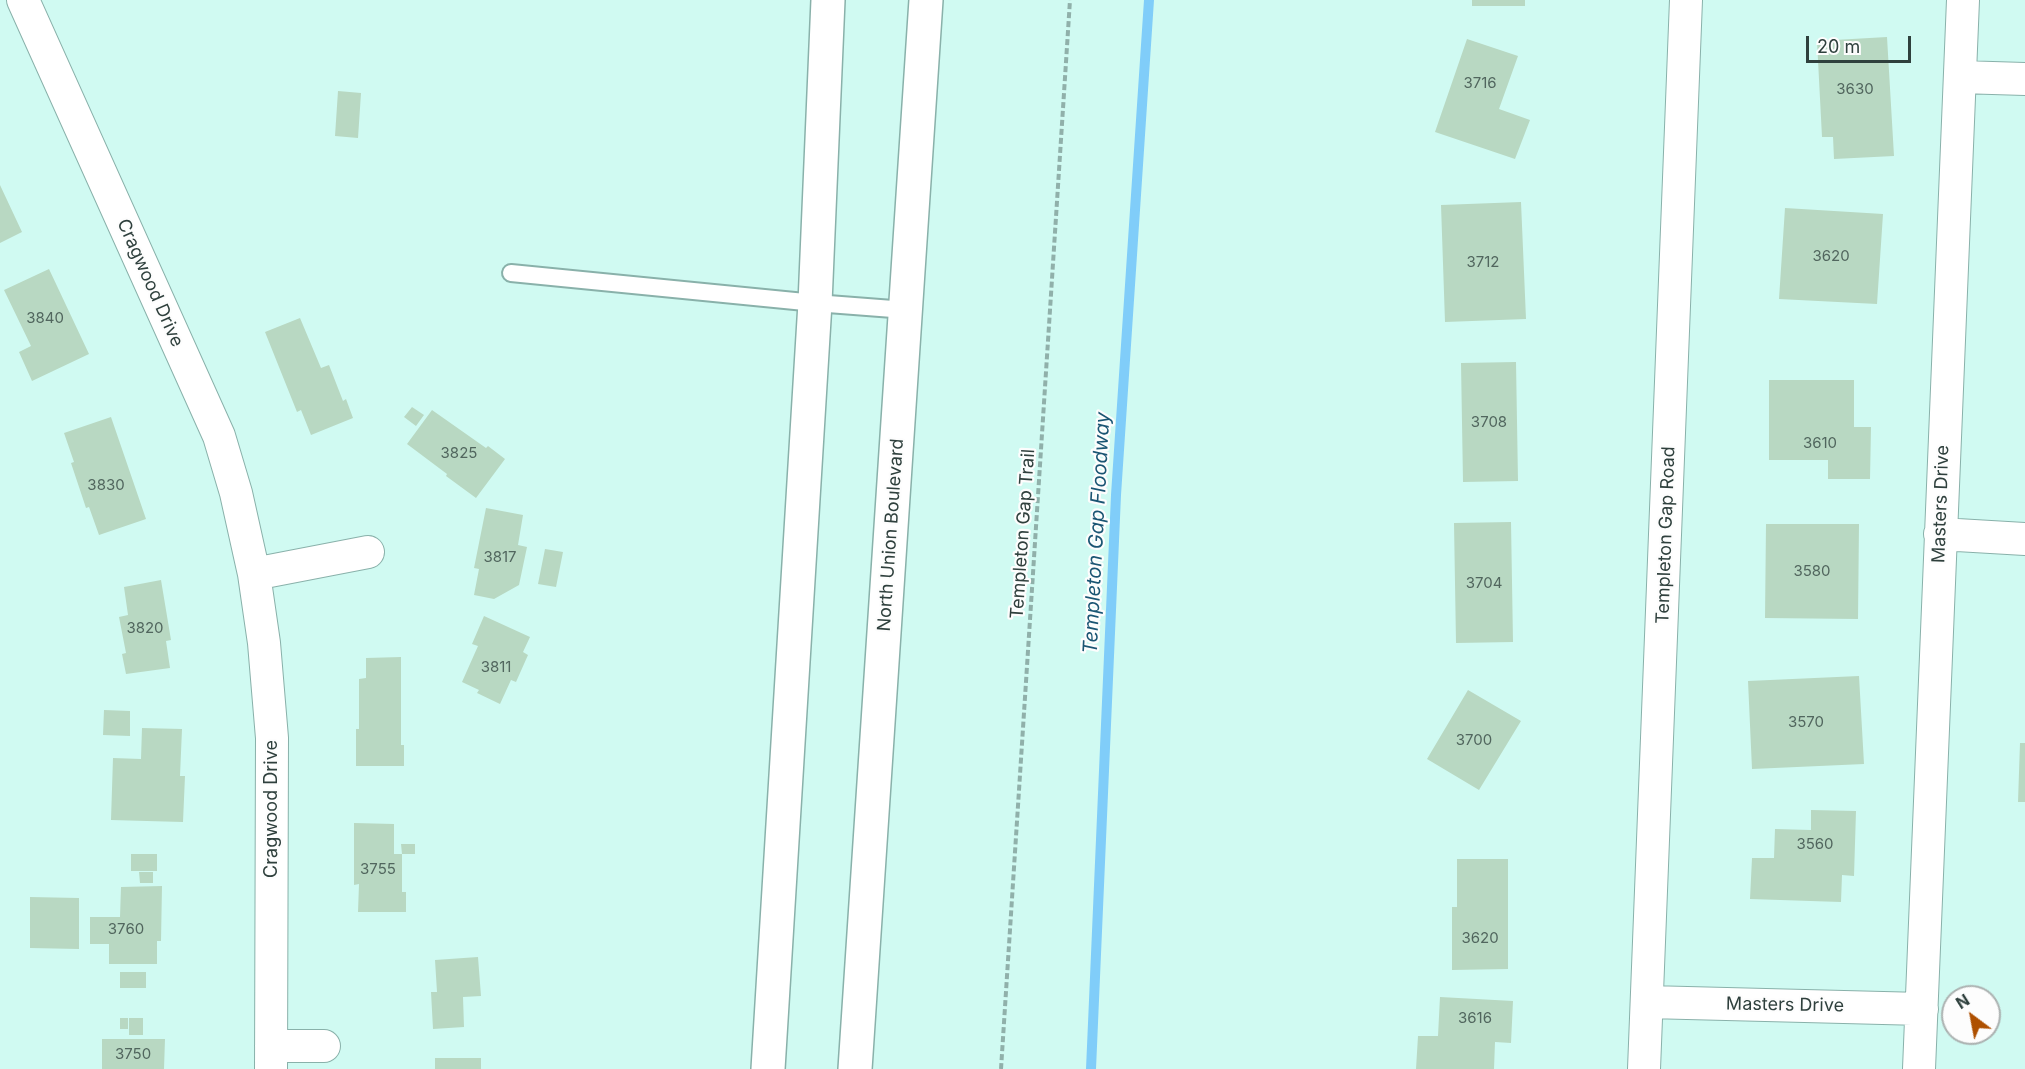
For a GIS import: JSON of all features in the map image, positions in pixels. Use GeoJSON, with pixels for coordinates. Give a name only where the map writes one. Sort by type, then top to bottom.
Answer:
{"type":"FeatureCollection","features":[{"type":"Feature","properties":{"kind":"main road"},"geometry":{"type":"LineString","coordinates":[[768,1069],[815,303],[828,0]]}},
{"type":"Feature","properties":{"kind":"main road","name":"North Union Boulevard"},"geometry":{"type":"LineString","coordinates":[[855,1069],[926,0]]}},
{"type":"Feature","properties":{"kind":"street","name":"Cragwood Drive"},"geometry":{"type":"LineString","coordinates":[[23,0],[219,436],[236,492],[254,574],[264,643],[272,738],[271,1057],[324,1046]]}},
{"type":"Feature","properties":{"kind":"street","name":"Templeton Gap Road"},"geometry":{"type":"LineString","coordinates":[[1644,1069],[1686,0]]}},
{"type":"Feature","properties":{"kind":"street","name":"Masters Drive"},"geometry":{"type":"LineString","coordinates":[[1919,1069],[1963,0]]}},
{"type":"Feature","properties":{"kind":"street"},"geometry":{"type":"LineString","coordinates":[[1960,77],[2025,79]]}},
{"type":"Feature","properties":{"kind":"street"},"geometry":{"type":"LineString","coordinates":[[1940,534],[2025,539]]}},
{"type":"Feature","properties":{"kind":"street"},"geometry":{"type":"LineString","coordinates":[[254,574],[368,552]]}},
{"type":"Feature","properties":{"kind":"street","name":"Masters Drive"},"geometry":{"type":"LineString","coordinates":[[1648,1002],[1922,1009]]}},
{"type":"Feature","properties":{"kind":"lane"},"geometry":{"type":"LineString","coordinates":[[511,273],[906,310]]}},
{"type":"Feature","properties":{"kind":"path","name":"Templeton Gap Trail"},"geometry":{"type":"LineString","coordinates":[[1001,1069],[1070,0]]}},
{"type":"Feature","properties":{"kind":"building"},"geometry":{"type":"Polygon","coordinates":[[[1472,0],[1525,0],[1525,6],[1472,6],[1472,0]]]}},
{"type":"Feature","properties":{"kind":"building"},"geometry":{"type":"Polygon","coordinates":[[[1887,37],[1894,156],[1834,159],[1833,137],[1822,137],[1817,41],[1887,37]]]}},
{"type":"Feature","properties":{"kind":"building"},"geometry":{"type":"Polygon","coordinates":[[[1467,39],[1518,56],[1499,109],[1530,120],[1515,159],[1435,132],[1467,39]]]}},
{"type":"Feature","properties":{"kind":"building"},"geometry":{"type":"Polygon","coordinates":[[[338,91],[361,93],[358,138],[335,136],[338,91]]]}},
{"type":"Feature","properties":{"kind":"building"},"geometry":{"type":"Polygon","coordinates":[[[0,185],[22,232],[0,243],[0,185]]]}},
{"type":"Feature","properties":{"kind":"building"},"geometry":{"type":"Polygon","coordinates":[[[1521,202],[1526,319],[1445,322],[1441,205],[1521,202]]]}},
{"type":"Feature","properties":{"kind":"building"},"geometry":{"type":"Polygon","coordinates":[[[1785,208],[1883,214],[1877,304],[1779,299],[1785,208]]]}},
{"type":"Feature","properties":{"kind":"building"},"geometry":{"type":"Polygon","coordinates":[[[49,269],[89,354],[32,381],[19,352],[31,346],[4,290],[49,269]]]}},
{"type":"Feature","properties":{"kind":"building"},"geometry":{"type":"Polygon","coordinates":[[[300,318],[321,368],[329,365],[343,401],[346,399],[353,418],[311,435],[301,410],[297,412],[265,332],[300,318]]]}},
{"type":"Feature","properties":{"kind":"building"},"geometry":{"type":"Polygon","coordinates":[[[1516,362],[1518,481],[1463,482],[1461,363],[1516,362]]]}},
{"type":"Feature","properties":{"kind":"building"},"geometry":{"type":"Polygon","coordinates":[[[1769,380],[1854,380],[1854,427],[1871,427],[1870,479],[1828,479],[1828,460],[1769,460],[1769,380]]]}},
{"type":"Feature","properties":{"kind":"building"},"geometry":{"type":"Polygon","coordinates":[[[412,407],[424,415],[416,426],[404,417],[412,407]]]}},
{"type":"Feature","properties":{"kind":"building"},"geometry":{"type":"Polygon","coordinates":[[[432,410],[505,459],[476,498],[407,444],[432,410]]]}},
{"type":"Feature","properties":{"kind":"building"},"geometry":{"type":"Polygon","coordinates":[[[111,417],[146,519],[99,535],[89,507],[86,508],[64,433],[111,417]]]}},
{"type":"Feature","properties":{"kind":"building"},"geometry":{"type":"Polygon","coordinates":[[[486,508],[523,515],[518,545],[527,547],[519,585],[494,599],[474,595],[479,569],[474,568],[486,508]]]}},
{"type":"Feature","properties":{"kind":"building"},"geometry":{"type":"Polygon","coordinates":[[[1511,522],[1513,642],[1456,643],[1454,523],[1511,522]]]}},
{"type":"Feature","properties":{"kind":"building"},"geometry":{"type":"Polygon","coordinates":[[[1766,524],[1859,524],[1858,619],[1765,618],[1766,524]]]}},
{"type":"Feature","properties":{"kind":"building"},"geometry":{"type":"Polygon","coordinates":[[[545,549],[563,552],[556,587],[538,584],[545,549]]]}},
{"type":"Feature","properties":{"kind":"building"},"geometry":{"type":"Polygon","coordinates":[[[161,580],[171,640],[166,641],[170,668],[126,674],[122,654],[126,653],[119,617],[128,615],[124,587],[161,580]]]}},
{"type":"Feature","properties":{"kind":"building"},"geometry":{"type":"Polygon","coordinates":[[[484,616],[530,637],[523,652],[528,655],[516,682],[511,680],[500,704],[477,693],[479,690],[462,682],[478,646],[472,644],[484,616]]]}},
{"type":"Feature","properties":{"kind":"building"},"geometry":{"type":"Polygon","coordinates":[[[401,657],[401,745],[404,745],[404,766],[356,766],[359,679],[366,678],[366,658],[401,657]]]}},
{"type":"Feature","properties":{"kind":"building"},"geometry":{"type":"Polygon","coordinates":[[[1859,676],[1864,764],[1752,769],[1748,681],[1859,676]]]}},
{"type":"Feature","properties":{"kind":"building"},"geometry":{"type":"Polygon","coordinates":[[[1468,690],[1521,721],[1479,790],[1427,759],[1468,690]]]}},
{"type":"Feature","properties":{"kind":"building"},"geometry":{"type":"Polygon","coordinates":[[[104,710],[130,711],[130,736],[103,735],[104,710]]]}},
{"type":"Feature","properties":{"kind":"building"},"geometry":{"type":"Polygon","coordinates":[[[142,728],[182,729],[180,776],[185,776],[183,822],[111,820],[113,758],[141,759],[142,728]]]}},
{"type":"Feature","properties":{"kind":"building"},"geometry":{"type":"Polygon","coordinates":[[[2020,743],[2025,743],[2025,802],[2018,802],[2020,743]]]}},
{"type":"Feature","properties":{"kind":"building"},"geometry":{"type":"Polygon","coordinates":[[[1811,810],[1856,811],[1854,876],[1842,875],[1841,902],[1750,899],[1752,858],[1774,858],[1775,829],[1811,830],[1811,810]]]}},
{"type":"Feature","properties":{"kind":"building"},"geometry":{"type":"Polygon","coordinates":[[[354,823],[394,824],[394,854],[402,854],[402,892],[406,892],[406,912],[358,912],[359,884],[354,885],[354,823]]]}},
{"type":"Feature","properties":{"kind":"building"},"geometry":{"type":"Polygon","coordinates":[[[401,844],[415,844],[415,854],[402,854],[401,844]]]}},
{"type":"Feature","properties":{"kind":"building"},"geometry":{"type":"Polygon","coordinates":[[[131,854],[157,854],[157,871],[131,871],[131,854]]]}},
{"type":"Feature","properties":{"kind":"building"},"geometry":{"type":"Polygon","coordinates":[[[1457,859],[1508,859],[1508,969],[1452,970],[1452,907],[1457,907],[1457,859]]]}},
{"type":"Feature","properties":{"kind":"building"},"geometry":{"type":"Polygon","coordinates":[[[139,872],[153,872],[153,883],[140,883],[139,872]]]}},
{"type":"Feature","properties":{"kind":"building"},"geometry":{"type":"Polygon","coordinates":[[[162,886],[161,941],[157,941],[157,964],[109,964],[109,944],[90,944],[90,917],[120,917],[121,887],[162,886]]]}},
{"type":"Feature","properties":{"kind":"building"},"geometry":{"type":"Polygon","coordinates":[[[30,897],[79,898],[79,949],[30,948],[30,897]]]}},
{"type":"Feature","properties":{"kind":"building"},"geometry":{"type":"Polygon","coordinates":[[[478,957],[481,996],[463,997],[464,1027],[433,1029],[431,992],[437,992],[435,960],[478,957]]]}},
{"type":"Feature","properties":{"kind":"building"},"geometry":{"type":"Polygon","coordinates":[[[120,972],[146,972],[146,988],[120,988],[120,972]]]}},
{"type":"Feature","properties":{"kind":"building"},"geometry":{"type":"Polygon","coordinates":[[[1440,997],[1513,1001],[1511,1043],[1495,1042],[1494,1069],[1416,1069],[1418,1036],[1438,1036],[1440,997]]]}},
{"type":"Feature","properties":{"kind":"building"},"geometry":{"type":"Polygon","coordinates":[[[120,1018],[128,1018],[128,1029],[120,1029],[120,1018]]]}},
{"type":"Feature","properties":{"kind":"building"},"geometry":{"type":"Polygon","coordinates":[[[129,1018],[143,1018],[143,1035],[129,1035],[129,1018]]]}},
{"type":"Feature","properties":{"kind":"building"},"geometry":{"type":"Polygon","coordinates":[[[102,1039],[165,1039],[164,1069],[102,1069],[102,1039]]]}},
{"type":"Feature","properties":{"kind":"building"},"geometry":{"type":"Polygon","coordinates":[[[435,1058],[481,1058],[481,1069],[435,1069],[435,1058]]]}},
{"type":"Feature","properties":{"kind":"waterway","name":"Templeton Gap Floodway"},"geometry":{"type":"LineString","coordinates":[[1091,1069],[1116,495],[1149,0]]}}]}
